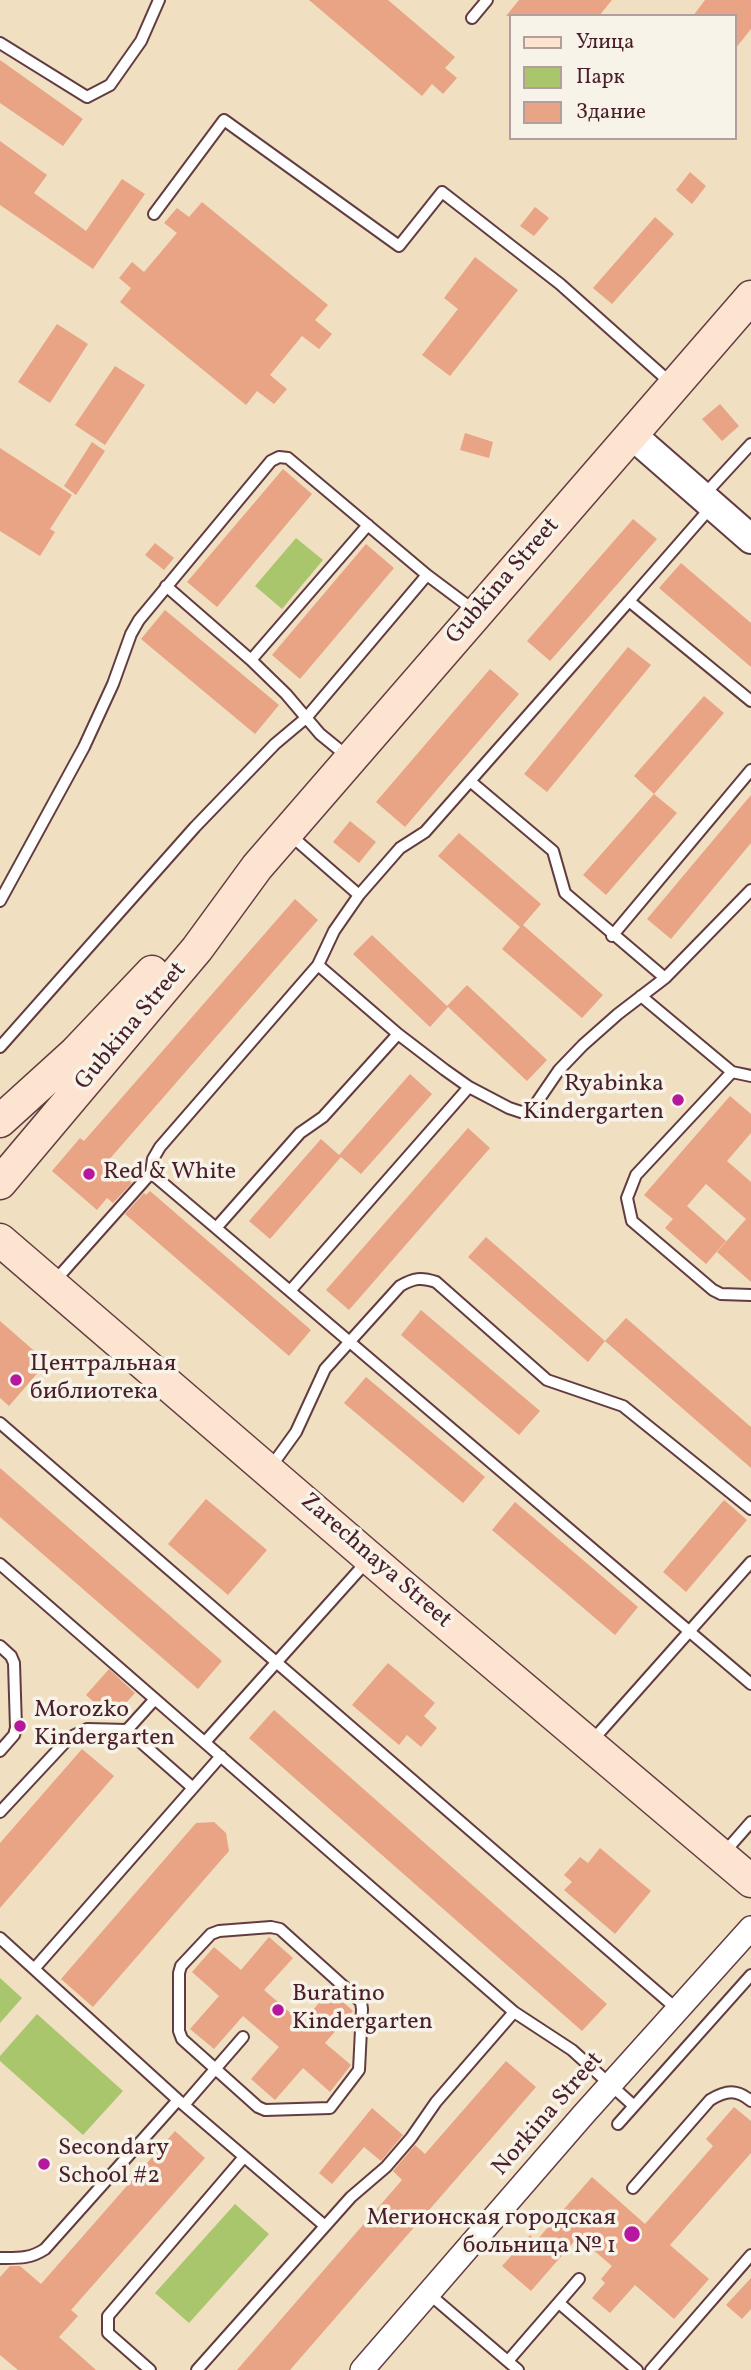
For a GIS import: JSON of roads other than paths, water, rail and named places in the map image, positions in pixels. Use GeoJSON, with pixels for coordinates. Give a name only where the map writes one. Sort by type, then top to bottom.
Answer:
{"type":"FeatureCollection","features":[{"type":"Feature","properties":{"kind":"main road","name":"Gubkina Street"},"geometry":{"type":"LineString","coordinates":[[0,1121],[75,1053],[186,935],[257,867],[751,298]]}},
{"type":"Feature","properties":{"kind":"main road","name":"Gubkina Street"},"geometry":{"type":"LineString","coordinates":[[0,1183],[197,949],[257,867]]}},
{"type":"Feature","properties":{"kind":"main road","name":"Zarechnaya Street"},"geometry":{"type":"LineString","coordinates":[[0,1240],[751,1881]]}},
{"type":"Feature","properties":{"kind":"street"},"geometry":{"type":"LineString","coordinates":[[632,435],[751,539]]}},
{"type":"Feature","properties":{"kind":"street","name":"Norkina Street"},"geometry":{"type":"LineString","coordinates":[[362,2370],[610,2085],[751,1928]]}},
{"type":"Feature","properties":{"kind":"lane"},"geometry":{"type":"LineString","coordinates":[[0,43],[87,97],[110,85],[141,41],[159,0]]}},
{"type":"Feature","properties":{"kind":"lane"},"geometry":{"type":"LineString","coordinates":[[472,18],[487,0]]}},
{"type":"Feature","properties":{"kind":"lane"},"geometry":{"type":"LineString","coordinates":[[154,214],[224,120],[399,246],[442,192],[560,285],[674,386]]}},
{"type":"Feature","properties":{"kind":"lane"},"geometry":{"type":"LineString","coordinates":[[51,1285],[151,1173],[153,1159],[160,1147],[318,965],[334,931],[359,895],[400,848],[425,832],[629,601],[751,444]]}},
{"type":"Feature","properties":{"kind":"lane"},"geometry":{"type":"LineString","coordinates":[[0,901],[84,747],[139,620],[271,461],[279,457],[288,458],[427,575],[478,613]]}},
{"type":"Feature","properties":{"kind":"lane"},"geometry":{"type":"LineString","coordinates":[[251,660],[368,525]]}},
{"type":"Feature","properties":{"kind":"lane"},"geometry":{"type":"LineString","coordinates":[[0,1047],[195,827],[275,744],[306,718],[427,575]]}},
{"type":"Feature","properties":{"kind":"lane"},"geometry":{"type":"LineString","coordinates":[[166,586],[251,660],[286,694],[320,734],[351,759]]}},
{"type":"Feature","properties":{"kind":"lane"},"geometry":{"type":"LineString","coordinates":[[629,601],[751,701]]}},
{"type":"Feature","properties":{"kind":"lane"},"geometry":{"type":"LineString","coordinates":[[612,936],[751,770]]}},
{"type":"Feature","properties":{"kind":"lane"},"geometry":{"type":"LineString","coordinates":[[470,781],[553,851],[565,893],[612,936],[665,978]]}},
{"type":"Feature","properties":{"kind":"lane"},"geometry":{"type":"LineString","coordinates":[[287,833],[359,895]]}},
{"type":"Feature","properties":{"kind":"lane"},"geometry":{"type":"LineString","coordinates":[[318,965],[398,1034],[469,1087],[521,1112],[533,1108],[559,1070],[583,1045],[665,978],[751,890]]}},
{"type":"Feature","properties":{"kind":"lane"},"geometry":{"type":"LineString","coordinates":[[641,996],[732,1072],[751,1076]]}},
{"type":"Feature","properties":{"kind":"lane"},"geometry":{"type":"LineString","coordinates":[[216,1228],[300,1133],[323,1117],[398,1034]]}},
{"type":"Feature","properties":{"kind":"lane"},"geometry":{"type":"LineString","coordinates":[[732,1072],[636,1175],[626,1198],[632,1221],[713,1290],[721,1294],[751,1295]]}},
{"type":"Feature","properties":{"kind":"lane"},"geometry":{"type":"LineString","coordinates":[[290,1291],[469,1087]]}},
{"type":"Feature","properties":{"kind":"lane"},"geometry":{"type":"LineString","coordinates":[[151,1173],[751,1684]]}},
{"type":"Feature","properties":{"kind":"lane"},"geometry":{"type":"LineString","coordinates":[[268,1470],[296,1432],[326,1369],[400,1286],[412,1279],[422,1278],[436,1282],[547,1380],[624,1406],[751,1509]]}},
{"type":"Feature","properties":{"kind":"lane"},"geometry":{"type":"LineString","coordinates":[[0,1423],[678,2011]]}},
{"type":"Feature","properties":{"kind":"lane"},"geometry":{"type":"LineString","coordinates":[[205,1742],[370,1558]]}},
{"type":"Feature","properties":{"kind":"lane"},"geometry":{"type":"LineString","coordinates":[[590,1744],[751,1562]]}},
{"type":"Feature","properties":{"kind":"lane"},"geometry":{"type":"LineString","coordinates":[[0,1564],[514,2012],[572,2050],[634,2106]]}},
{"type":"Feature","properties":{"kind":"lane"},"geometry":{"type":"LineString","coordinates":[[0,1646],[11,1656],[14,1663],[16,1728],[14,1735],[0,1751]]}},
{"type":"Feature","properties":{"kind":"lane"},"geometry":{"type":"LineString","coordinates":[[127,1730],[155,1699]]}},
{"type":"Feature","properties":{"kind":"lane"},"geometry":{"type":"LineString","coordinates":[[0,1812],[68,1738],[88,1729],[127,1730],[193,1788]]}},
{"type":"Feature","properties":{"kind":"lane"},"geometry":{"type":"LineString","coordinates":[[34,1969],[221,1756]]}},
{"type":"Feature","properties":{"kind":"lane"},"geometry":{"type":"LineString","coordinates":[[722,1856],[751,1822]]}},
{"type":"Feature","properties":{"kind":"lane"},"geometry":{"type":"LineString","coordinates":[[271,1927],[280,1929],[361,2002],[359,2070],[330,2108],[258,2107],[215,2069],[182,2039],[178,2031],[178,1973],[181,1966],[211,1934],[271,1927]]}},
{"type":"Feature","properties":{"kind":"lane"},"geometry":{"type":"LineString","coordinates":[[0,1938],[181,2102],[325,2226]]}},
{"type":"Feature","properties":{"kind":"lane"},"geometry":{"type":"LineString","coordinates":[[618,2124],[751,1975]]}},
{"type":"Feature","properties":{"kind":"lane"},"geometry":{"type":"LineString","coordinates":[[197,2370],[351,2197],[386,2167],[411,2138],[436,2102],[514,2012]]}},
{"type":"Feature","properties":{"kind":"lane"},"geometry":{"type":"LineString","coordinates":[[0,2258],[23,2259],[35,2256],[45,2249],[243,2037]]}},
{"type":"Feature","properties":{"kind":"lane"},"geometry":{"type":"LineString","coordinates":[[633,2188],[710,2100],[722,2093],[734,2091],[751,2101]]}},
{"type":"Feature","properties":{"kind":"lane"},"geometry":{"type":"LineString","coordinates":[[150,2370],[108,2333],[108,2316],[244,2157]]}},
{"type":"Feature","properties":{"kind":"lane"},"geometry":{"type":"LineString","coordinates":[[651,2370],[751,2255]]}},
{"type":"Feature","properties":{"kind":"lane"},"geometry":{"type":"LineString","coordinates":[[508,2361],[579,2278]]}},
{"type":"Feature","properties":{"kind":"lane"},"geometry":{"type":"LineString","coordinates":[[428,2293],[519,2370]]}},
{"type":"Feature","properties":{"kind":"lane"},"geometry":{"type":"LineString","coordinates":[[559,2303],[637,2370]]}},
{"type":"Feature","properties":{"kind":"place","name":"Ryabinka Kindergarten"},"geometry":{"type":"Point","coordinates":[678,1100]}},
{"type":"Feature","properties":{"kind":"place","name":"Red & White"},"geometry":{"type":"Point","coordinates":[89,1174]}},
{"type":"Feature","properties":{"kind":"place","name":"Центральная библиотека"},"geometry":{"type":"Point","coordinates":[16,1380]}},
{"type":"Feature","properties":{"kind":"place","name":"Morozko Kindergarten"},"geometry":{"type":"Point","coordinates":[20,1726]}},
{"type":"Feature","properties":{"kind":"place","name":"Buratino Kindergarten"},"geometry":{"type":"Point","coordinates":[278,2010]}},
{"type":"Feature","properties":{"kind":"place","name":"Secondary School #2"},"geometry":{"type":"Point","coordinates":[44,2164]}},
{"type":"Feature","properties":{"kind":"place","name":"Мегионская городская больница № 1"},"geometry":{"type":"Point","coordinates":[632,2234]}}]}
